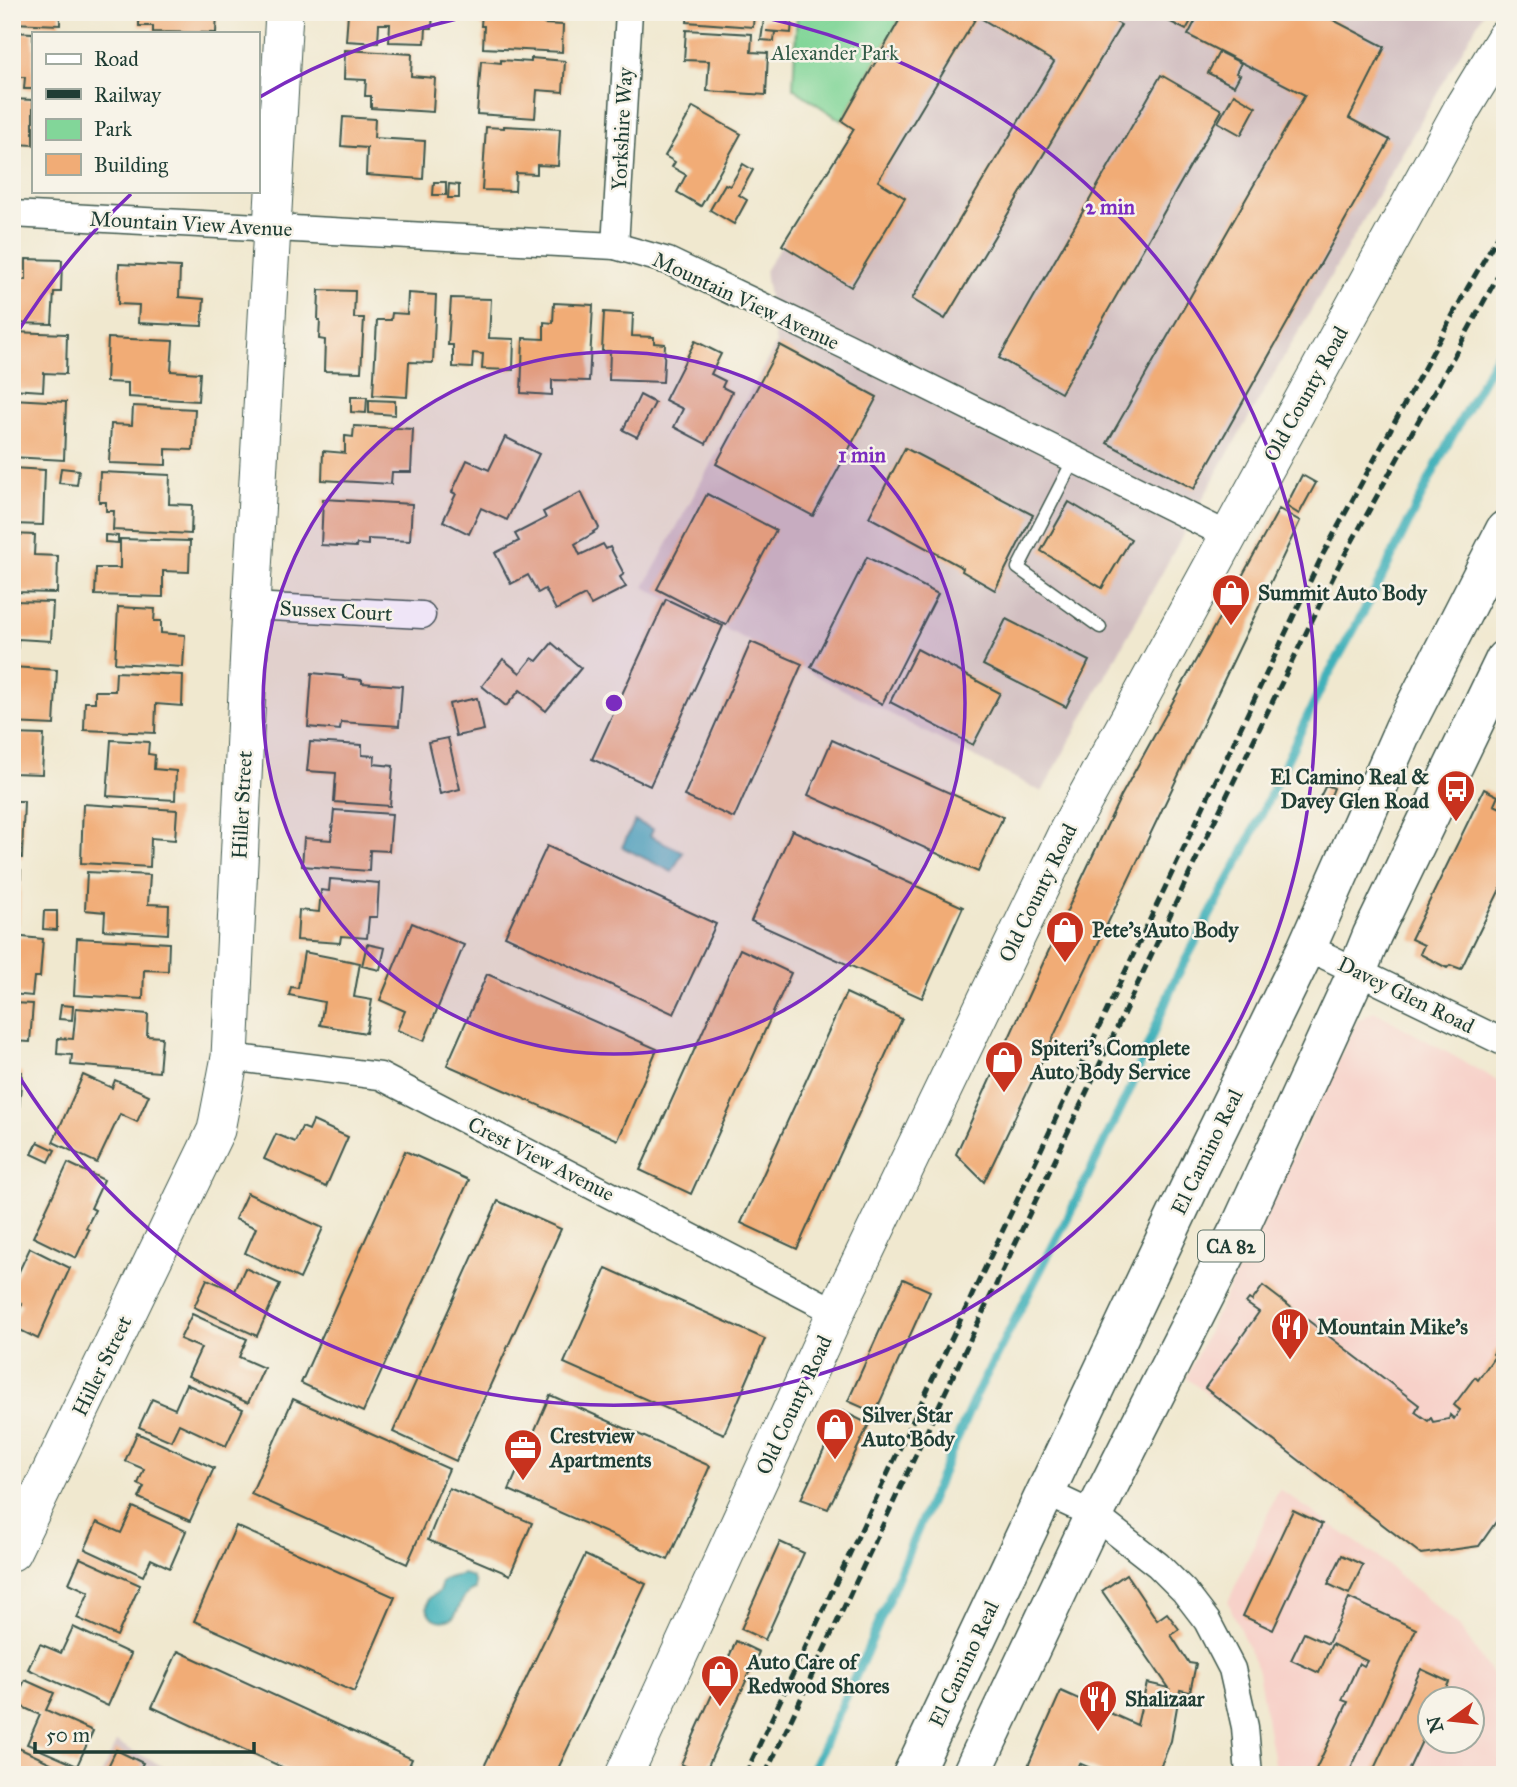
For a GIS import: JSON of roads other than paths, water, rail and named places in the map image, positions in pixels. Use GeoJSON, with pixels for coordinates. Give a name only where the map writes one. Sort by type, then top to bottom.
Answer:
{"type":"FeatureCollection","features":[{"type":"Feature","properties":{"kind":"main road","name":"El Camino Real"},"geometry":{"type":"LineString","coordinates":[[912,1775],[1193,1180],[1307,947],[1404,728],[1505,530]]}},
{"type":"Feature","properties":{"kind":"main road","name":"CA 82"},"geometry":{"type":"LineString","coordinates":[[971,1775],[1094,1515],[1243,1221],[1390,897],[1505,659]]}},
{"type":"Feature","properties":{"kind":"street","name":"Hiller Street"},"geometry":{"type":"LineString","coordinates":[[14,1543],[216,1130],[230,1057],[251,606],[284,12]]}},
{"type":"Feature","properties":{"kind":"street","name":"Yorkshire Way"},"geometry":{"type":"LineString","coordinates":[[615,246],[629,12]]}},
{"type":"Feature","properties":{"kind":"street","name":"Old County Road"},"geometry":{"type":"LineString","coordinates":[[624,1775],[836,1312],[1068,830],[1458,117],[1505,38]]}},
{"type":"Feature","properties":{"kind":"street","name":"Mountain View Avenue"},"geometry":{"type":"LineString","coordinates":[[12,215],[615,246],[668,261],[1228,536]]}},
{"type":"Feature","properties":{"kind":"street","name":"Sussex Court"},"geometry":{"type":"LineString","coordinates":[[251,606],[422,615]]}},
{"type":"Feature","properties":{"kind":"street","name":"Davey Glen Road"},"geometry":{"type":"LineString","coordinates":[[1307,947],[1505,1043]]}},
{"type":"Feature","properties":{"kind":"street","name":"Crest View Avenue"},"geometry":{"type":"LineString","coordinates":[[230,1057],[380,1076],[836,1312]]}},
{"type":"Feature","properties":{"kind":"street"},"geometry":{"type":"LineString","coordinates":[[1045,1492],[1094,1515],[1158,1565],[1184,1591],[1207,1621],[1232,1669],[1245,1727],[1249,1775]]}},
{"type":"Feature","properties":{"kind":"lane"},"geometry":{"type":"LineString","coordinates":[[1074,459],[1018,568],[1100,627]]}},
{"type":"Feature","properties":{"kind":"water"},"geometry":{"type":"Polygon","coordinates":[[[635,821],[653,829],[650,836],[683,852],[672,872],[622,847],[635,821]]]}},
{"type":"Feature","properties":{"kind":"water"},"geometry":{"type":"Polygon","coordinates":[[[463,1574],[473,1578],[475,1589],[464,1597],[456,1614],[443,1621],[431,1616],[428,1602],[439,1591],[440,1584],[445,1579],[463,1574]]]}},
{"type":"Feature","properties":{"kind":"waterway"},"geometry":{"type":"LineString","coordinates":[[810,1775],[867,1651],[976,1395],[1073,1207],[1131,1087],[1174,982],[1243,853],[1320,690],[1373,595],[1441,456],[1502,346]]}},
{"type":"Feature","properties":{"kind":"railway"},"geometry":{"type":"LineString","coordinates":[[745,1775],[1322,556],[1505,224]]}},
{"type":"Feature","properties":{"kind":"railway"},"geometry":{"type":"LineString","coordinates":[[765,1775],[1212,826],[1338,567],[1505,263]]}},
{"type":"Feature","properties":{"kind":"place","name":"Summit Auto Body"},"geometry":{"type":"Point","coordinates":[1231,627]}},
{"type":"Feature","properties":{"kind":"place","name":"El Camino Real & Davey Glen Road"},"geometry":{"type":"Point","coordinates":[1456,823]}},
{"type":"Feature","properties":{"kind":"place","name":"Pete's Auto Body"},"geometry":{"type":"Point","coordinates":[1065,964]}},
{"type":"Feature","properties":{"kind":"place","name":"Spiteri's Complete Auto Body Service"},"geometry":{"type":"Point","coordinates":[1004,1094]}},
{"type":"Feature","properties":{"kind":"place","name":"Mountain Mike's"},"geometry":{"type":"Point","coordinates":[1290,1361]}},
{"type":"Feature","properties":{"kind":"place","name":"Silver Star Auto Body"},"geometry":{"type":"Point","coordinates":[835,1461]}},
{"type":"Feature","properties":{"kind":"place","name":"Crestview Apartments"},"geometry":{"type":"Point","coordinates":[523,1482]}},
{"type":"Feature","properties":{"kind":"place","name":"Auto Care of Redwood Shores"},"geometry":{"type":"Point","coordinates":[720,1708]}},
{"type":"Feature","properties":{"kind":"place","name":"Shalizaar"},"geometry":{"type":"Point","coordinates":[1098,1733]}},
{"type":"Feature","properties":{"kind":"park label","name":"Alexander Park"},"geometry":{"type":"Point","coordinates":[835,53]}}]}
